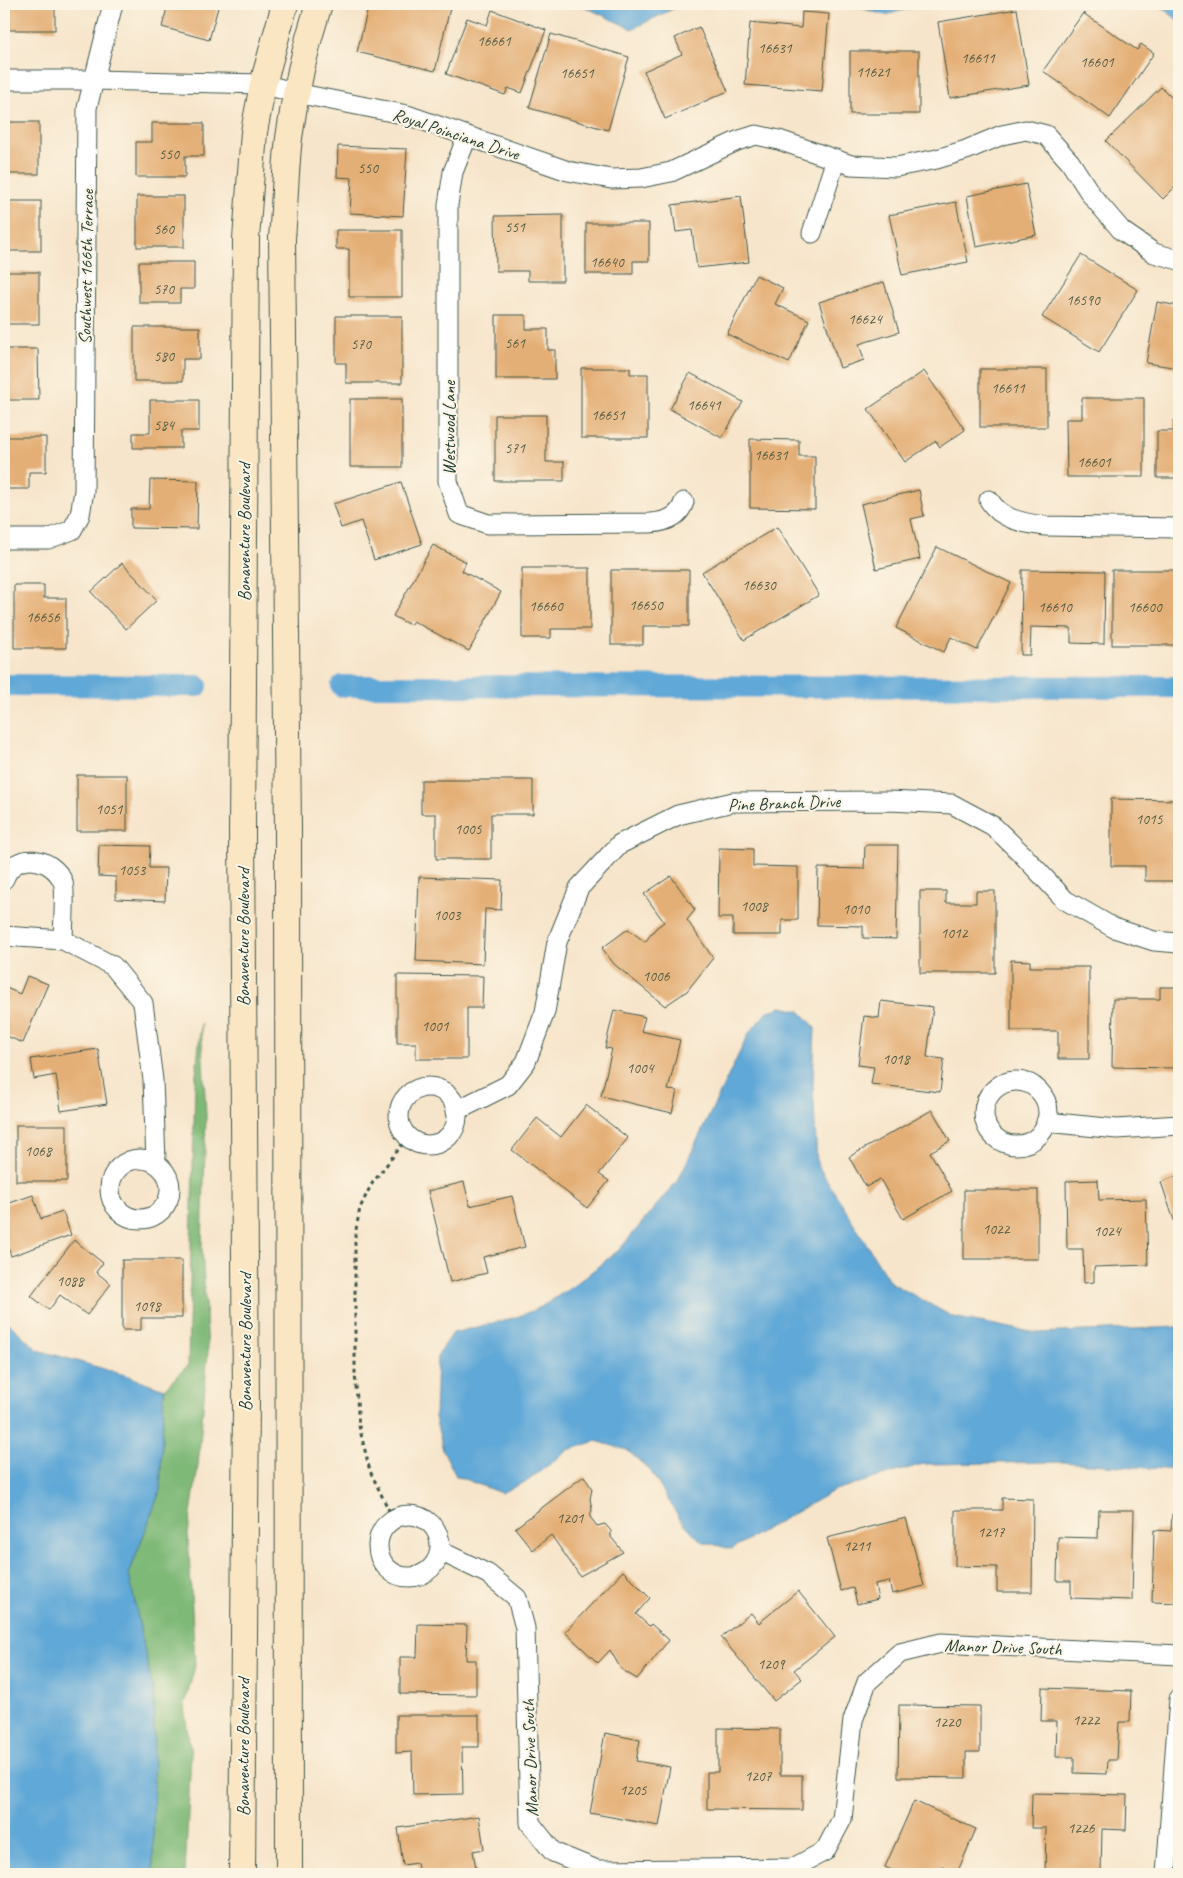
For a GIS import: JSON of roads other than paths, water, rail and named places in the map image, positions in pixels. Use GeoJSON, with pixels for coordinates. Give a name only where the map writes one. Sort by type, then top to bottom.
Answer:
{"type":"FeatureCollection","features":[{"type":"Feature","properties":{"kind":"main road","name":"Bonaventure Boulevard"},"geometry":{"type":"LineString","coordinates":[[242,1874],[246,1401],[242,824],[246,239],[254,132],[263,84],[285,4]]}},
{"type":"Feature","properties":{"kind":"main road"},"geometry":{"type":"LineString","coordinates":[[289,1874],[288,830],[282,238],[289,140],[296,93],[319,4]]}},
{"type":"Feature","properties":{"kind":"street","name":"Southwest 166th Terrace"},"geometry":{"type":"LineString","coordinates":[[4,538],[48,539],[72,530],[80,515],[84,491],[87,108],[113,4]]}},
{"type":"Feature","properties":{"kind":"street","name":"Royal Poinciana Drive"},"geometry":{"type":"LineString","coordinates":[[4,80],[263,84],[296,93],[407,115],[568,171],[611,180],[641,178],[671,172],[736,141],[756,135],[779,140],[851,164],[896,167],[937,159],[1010,133],[1026,130],[1046,135],[1070,162],[1092,196],[1122,231],[1154,252],[1179,260]]}},
{"type":"Feature","properties":{"kind":"street","name":"Westwood Lane"},"geometry":{"type":"LineString","coordinates":[[467,137],[452,172],[448,205],[448,481],[459,514],[488,524],[650,523],[670,520],[678,514],[684,502]]}},
{"type":"Feature","properties":{"kind":"street"},"geometry":{"type":"LineString","coordinates":[[812,233],[836,159]]}},
{"type":"Feature","properties":{"kind":"street"},"geometry":{"type":"LineString","coordinates":[[989,500],[993,508],[1010,519],[1025,524],[1179,528]]}},
{"type":"Feature","properties":{"kind":"street","name":"Pine Branch Drive"},"geometry":{"type":"LineString","coordinates":[[456,1111],[508,1085],[526,1062],[545,1012],[557,942],[579,888],[620,844],[678,815],[724,804],[733,802],[889,801],[952,804],[993,826],[1065,900],[1114,928],[1154,941],[1179,943]]}},
{"type":"Feature","properties":{"kind":"street"},"geometry":{"type":"LineString","coordinates":[[4,879],[8,869],[22,861],[39,860],[54,868],[64,883],[63,940]]}},
{"type":"Feature","properties":{"kind":"street"},"geometry":{"type":"LineString","coordinates":[[4,936],[63,940],[113,966],[143,1004],[153,1080],[156,1162]]}},
{"type":"Feature","properties":{"kind":"street"},"geometry":{"type":"LineString","coordinates":[[431,1087],[448,1095],[454,1102],[456,1111],[457,1120],[449,1136],[442,1142],[433,1145],[424,1145],[408,1138],[402,1130],[398,1112],[406,1096],[414,1090],[431,1087]]}},
{"type":"Feature","properties":{"kind":"street"},"geometry":{"type":"LineString","coordinates":[[1046,1122],[1117,1128],[1179,1125]]}},
{"type":"Feature","properties":{"kind":"street"},"geometry":{"type":"LineString","coordinates":[[402,1515],[412,1515],[430,1523],[437,1531],[440,1551],[430,1569],[421,1575],[411,1577],[401,1576],[391,1571],[379,1555],[378,1545],[380,1535],[385,1526],[393,1519],[402,1515]]}},
{"type":"Feature","properties":{"kind":"street","name":"Manor Drive South"},"geometry":{"type":"LineString","coordinates":[[440,1551],[488,1574],[516,1598],[525,1628],[530,1823],[553,1852],[597,1870],[793,1868],[825,1851],[842,1819],[853,1720],[867,1682],[900,1653],[941,1643],[1179,1655]]}},
{"type":"Feature","properties":{"kind":"street"},"geometry":{"type":"LineString","coordinates":[[1166,1874],[1179,1699]]}},
{"type":"Feature","properties":{"kind":"water"},"geometry":{"type":"Polygon","coordinates":[[[579,4],[683,4],[632,29],[579,4]]]}},
{"type":"Feature","properties":{"kind":"water"},"geometry":{"type":"Polygon","coordinates":[[[847,4],[928,4],[885,15],[847,4]]]}},
{"type":"Feature","properties":{"kind":"water"},"geometry":{"type":"Polygon","coordinates":[[[1158,4],[1179,4],[1179,21],[1158,4]]]}},
{"type":"Feature","properties":{"kind":"water"},"geometry":{"type":"Polygon","coordinates":[[[782,1007],[800,1011],[815,1027],[813,1084],[817,1164],[890,1282],[953,1317],[1037,1333],[1179,1327],[1179,1470],[1062,1462],[923,1464],[835,1490],[731,1549],[701,1541],[680,1519],[650,1470],[627,1450],[596,1441],[568,1450],[529,1480],[501,1493],[456,1476],[443,1450],[435,1417],[437,1356],[453,1333],[517,1317],[541,1307],[572,1287],[619,1250],[678,1180],[749,1033],[768,1011],[782,1007]]]}},
{"type":"Feature","properties":{"kind":"water"},"geometry":{"type":"Polygon","coordinates":[[[4,1319],[38,1350],[125,1375],[164,1389],[160,1491],[129,1574],[154,1697],[153,1874],[4,1874],[4,1319]]]}},
{"type":"Feature","properties":{"kind":"waterway"},"geometry":{"type":"LineString","coordinates":[[4,685],[197,686]]}},
{"type":"Feature","properties":{"kind":"waterway"},"geometry":{"type":"LineString","coordinates":[[342,686],[1179,687]]}}]}
